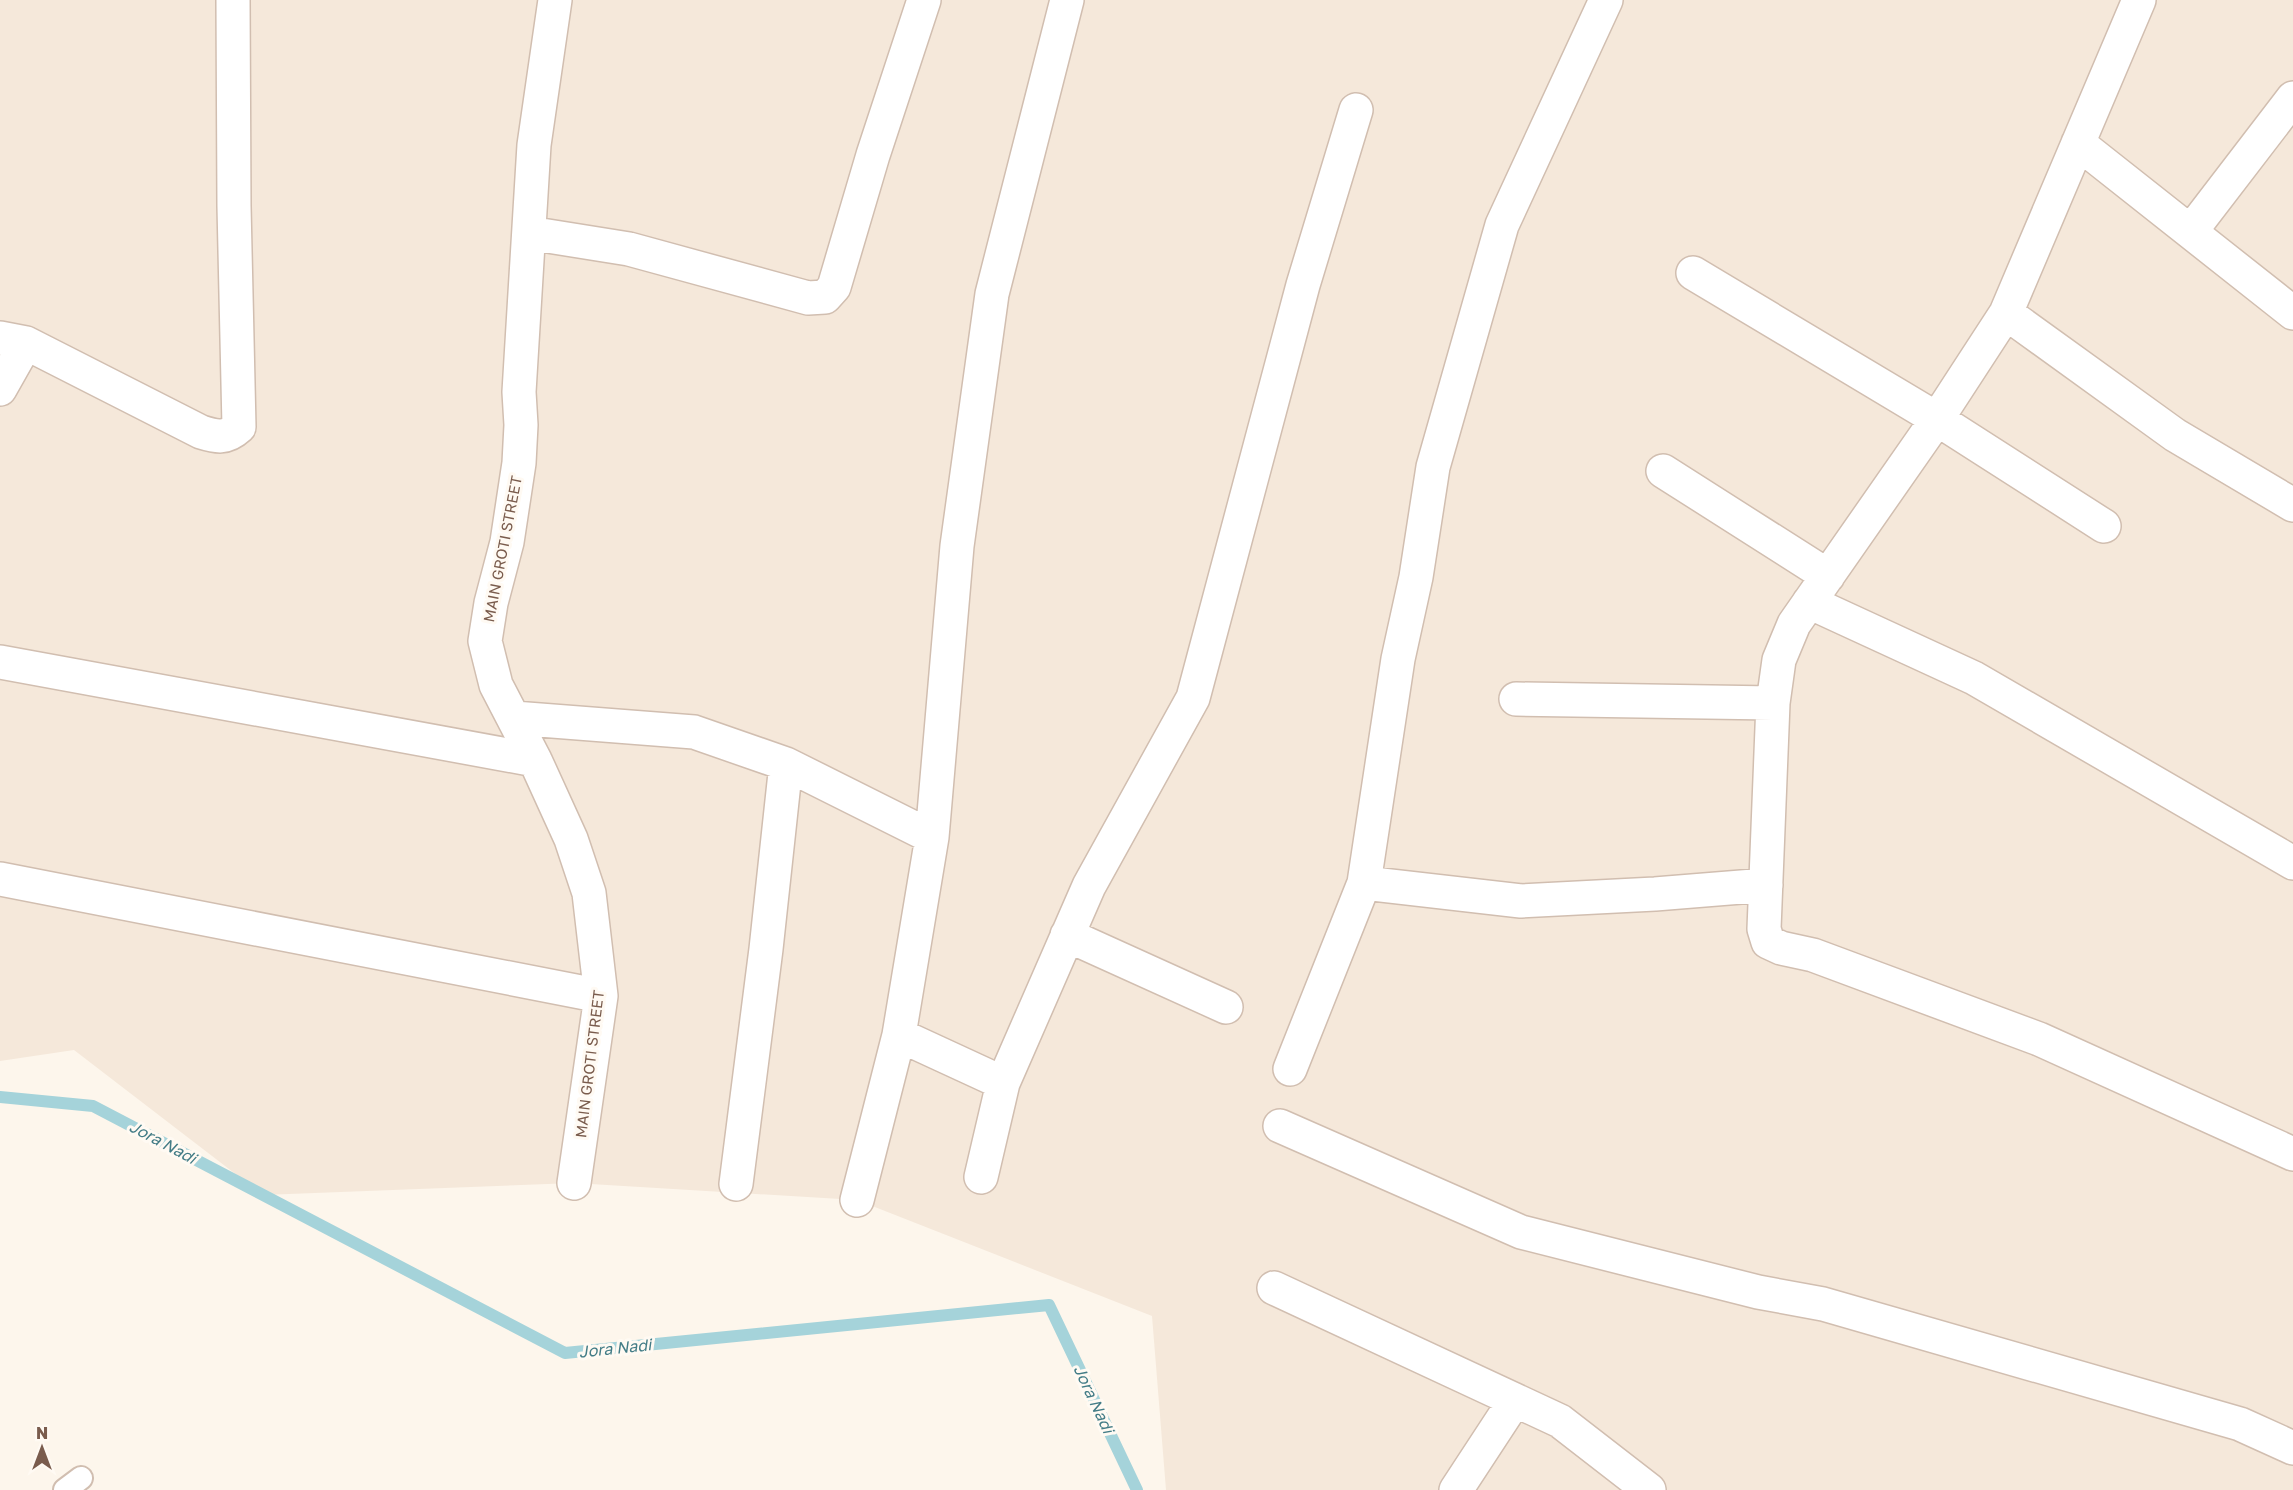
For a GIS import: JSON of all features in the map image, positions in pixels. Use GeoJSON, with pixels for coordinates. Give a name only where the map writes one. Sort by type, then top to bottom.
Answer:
{"type":"FeatureCollection","features":[{"type":"Feature","properties":{"kind":"street"},"geometry":{"type":"LineString","coordinates":[[0,389],[13,341],[201,432],[219,437],[230,435],[239,427],[233,0]]}},
{"type":"Feature","properties":{"kind":"street","name":"MAIN GROTI STREET"},"geometry":{"type":"LineString","coordinates":[[555,0],[534,145],[519,392],[521,425],[519,463],[507,542],[491,603],[485,641],[496,685],[535,760],[571,839],[589,893],[601,996],[574,1183]]}},
{"type":"Feature","properties":{"kind":"street"},"geometry":{"type":"LineString","coordinates":[[529,233],[629,249],[808,298],[825,297],[834,287],[873,155],[924,0]]}},
{"type":"Feature","properties":{"kind":"street"},"geometry":{"type":"LineString","coordinates":[[856,1200],[899,1035],[932,837],[957,546],[992,294],[1067,0]]}},
{"type":"Feature","properties":{"kind":"street"},"geometry":{"type":"LineString","coordinates":[[1290,1069],[1364,883],[1398,659],[1416,577],[1433,467],[1502,225],[1606,0]]}},
{"type":"Feature","properties":{"kind":"street"},"geometry":{"type":"LineString","coordinates":[[2139,0],[2006,313],[1936,419],[1794,624],[1779,660],[1773,703],[1764,929],[1768,942],[1781,948],[1813,955],[2039,1038],[2293,1154]]}},
{"type":"Feature","properties":{"kind":"street"},"geometry":{"type":"LineString","coordinates":[[2191,231],[2293,98]]}},
{"type":"Feature","properties":{"kind":"street"},"geometry":{"type":"LineString","coordinates":[[981,1177],[1003,1083],[1067,935],[1089,886],[1193,698],[1303,285],[1356,110]]}},
{"type":"Feature","properties":{"kind":"street"},"geometry":{"type":"LineString","coordinates":[[2079,143],[2293,313]]}},
{"type":"Feature","properties":{"kind":"street"},"geometry":{"type":"LineString","coordinates":[[1693,273],[1936,419],[2104,526]]}},
{"type":"Feature","properties":{"kind":"street"},"geometry":{"type":"LineString","coordinates":[[2006,313],[2175,435],[2293,505]]}},
{"type":"Feature","properties":{"kind":"street"},"geometry":{"type":"LineString","coordinates":[[1663,471],[1819,589],[2293,862]]}},
{"type":"Feature","properties":{"kind":"street"},"geometry":{"type":"LineString","coordinates":[[0,662],[535,760]]}},
{"type":"Feature","properties":{"kind":"street"},"geometry":{"type":"LineString","coordinates":[[1516,699],[1773,703]]}},
{"type":"Feature","properties":{"kind":"street"},"geometry":{"type":"LineString","coordinates":[[514,718],[694,732],[786,764],[932,837]]}},
{"type":"Feature","properties":{"kind":"street"},"geometry":{"type":"LineString","coordinates":[[736,1184],[766,949],[786,764]]}},
{"type":"Feature","properties":{"kind":"street"},"geometry":{"type":"LineString","coordinates":[[0,879],[601,996]]}},
{"type":"Feature","properties":{"kind":"street"},"geometry":{"type":"LineString","coordinates":[[1364,883],[1521,901],[1766,885]]}},
{"type":"Feature","properties":{"kind":"street"},"geometry":{"type":"LineString","coordinates":[[1067,935],[1226,1007]]}},
{"type":"Feature","properties":{"kind":"street"},"geometry":{"type":"LineString","coordinates":[[899,1035],[1003,1083]]}},
{"type":"Feature","properties":{"kind":"street"},"geometry":{"type":"LineString","coordinates":[[1280,1126],[1521,1232],[1758,1292],[1823,1304],[2240,1424],[2293,1448]]}},
{"type":"Feature","properties":{"kind":"street"},"geometry":{"type":"LineString","coordinates":[[1274,1288],[1560,1421],[1650,1490]]}},
{"type":"Feature","properties":{"kind":"street"},"geometry":{"type":"LineString","coordinates":[[1456,1490],[1515,1400]]}},
{"type":"Feature","properties":{"kind":"shaded area"},"geometry":{"type":"Polygon","coordinates":[[[0,0],[2293,0],[2293,1490],[1166,1490],[1152,1316],[857,1200],[574,1183],[263,1195],[74,1050],[0,1061],[0,0]]]}},
{"type":"Feature","properties":{"kind":"waterway","name":"Jora Nadi"},"geometry":{"type":"LineString","coordinates":[[0,1097],[93,1106],[565,1353],[1049,1305],[1137,1490]]}}]}
